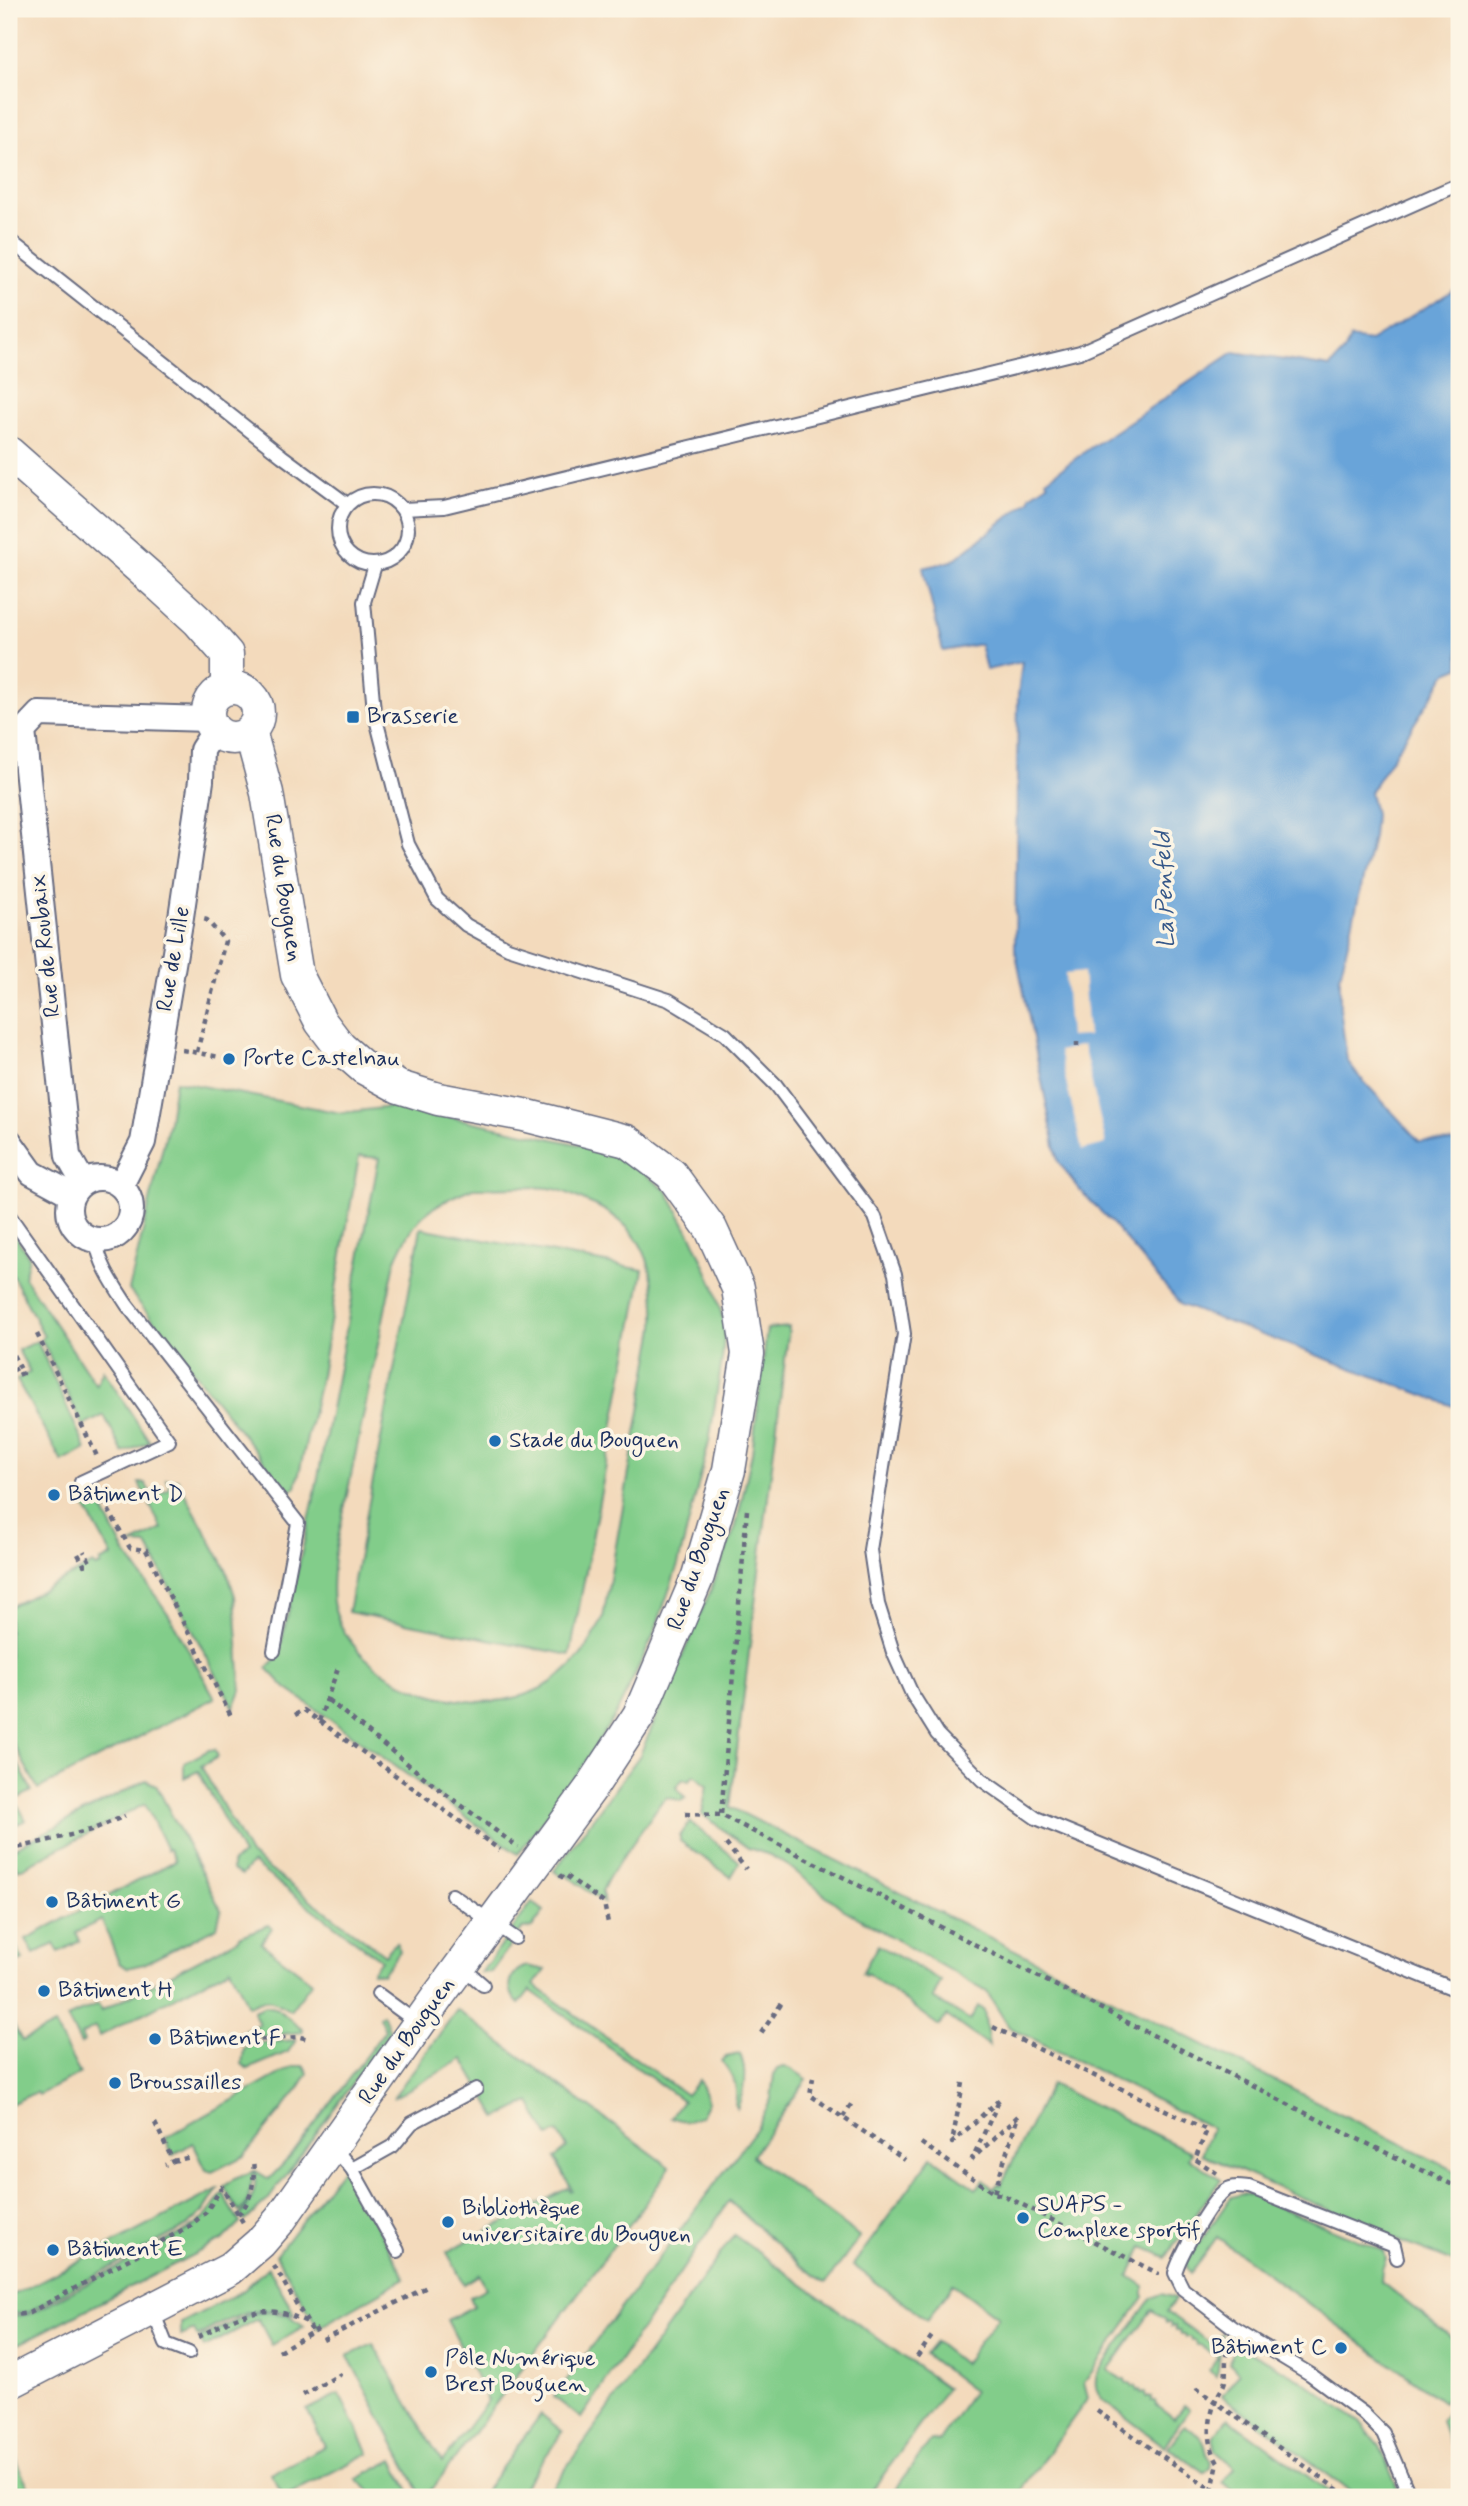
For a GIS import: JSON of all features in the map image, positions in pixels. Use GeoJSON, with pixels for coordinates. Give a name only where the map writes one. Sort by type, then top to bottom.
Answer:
{"type":"FeatureCollection","features":[{"type":"Feature","properties":{"kind":"street"},"geometry":{"type":"LineString","coordinates":[[9,453],[198,621],[227,654],[227,688]]}},
{"type":"Feature","properties":{"kind":"street"},"geometry":{"type":"LineString","coordinates":[[227,688],[245,691],[255,700],[258,716],[250,731],[239,737],[228,738],[212,725],[208,709],[213,696],[227,688]]}},
{"type":"Feature","properties":{"kind":"street","name":"Rue de Roubaix"},"geometry":{"type":"LineString","coordinates":[[77,1188],[68,1156],[23,731],[38,714],[212,725]]}},
{"type":"Feature","properties":{"kind":"street","name":"Rue de Lille"},"geometry":{"type":"LineString","coordinates":[[121,1185],[143,1142],[181,916],[201,781],[202,750],[212,725]]}},
{"type":"Feature","properties":{"kind":"street","name":"Rue du Bouguen"},"geometry":{"type":"LineString","coordinates":[[9,2383],[230,2269],[260,2243],[342,2158],[419,2024],[472,1976],[639,1715],[698,1576],[729,1470],[748,1354],[738,1288],[711,1229],[671,1174],[627,1141],[524,1115],[438,1099],[398,1087],[363,1068],[340,1046],[321,1022],[297,975],[267,793],[250,731]]}},
{"type":"Feature","properties":{"kind":"street"},"geometry":{"type":"LineString","coordinates":[[9,1141],[32,1173],[77,1188]]}},
{"type":"Feature","properties":{"kind":"street"},"geometry":{"type":"LineString","coordinates":[[95,1177],[106,1178],[121,1185],[131,1206],[128,1223],[121,1232],[112,1238],[96,1240],[85,1237],[76,1230],[70,1220],[68,1204],[77,1188],[95,1177]]}},
{"type":"Feature","properties":{"kind":"lane"},"geometry":{"type":"LineString","coordinates":[[402,509],[444,507],[1080,352],[1459,184]]}},
{"type":"Feature","properties":{"kind":"lane"},"geometry":{"type":"LineString","coordinates":[[9,240],[282,456],[347,504]]}},
{"type":"Feature","properties":{"kind":"lane"},"geometry":{"type":"LineString","coordinates":[[383,495],[394,500],[402,509],[408,521],[408,534],[405,546],[397,555],[387,562],[363,564],[344,550],[338,538],[340,514],[347,504],[358,496],[383,495]]}},
{"type":"Feature","properties":{"kind":"lane"},"geometry":{"type":"LineString","coordinates":[[375,565],[363,602],[374,711],[408,844],[437,899],[466,925],[508,948],[669,1000],[725,1034],[776,1085],[875,1217],[895,1274],[904,1334],[870,1550],[878,1604],[893,1653],[912,1694],[937,1734],[982,1780],[1036,1818],[1459,1991]]}},
{"type":"Feature","properties":{"kind":"lane"},"geometry":{"type":"LineString","coordinates":[[9,1215],[169,1441],[81,1482]]}},
{"type":"Feature","properties":{"kind":"lane"},"geometry":{"type":"LineString","coordinates":[[96,1240],[98,1254],[127,1306],[298,1523],[274,1651]]}},
{"type":"Feature","properties":{"kind":"lane"},"geometry":{"type":"LineString","coordinates":[[452,1895],[503,1931]]}},
{"type":"Feature","properties":{"kind":"lane"},"geometry":{"type":"LineString","coordinates":[[378,1994],[419,2024]]}},
{"type":"Feature","properties":{"kind":"lane"},"geometry":{"type":"LineString","coordinates":[[398,2251],[342,2158],[393,2146],[412,2123],[476,2089]]}},
{"type":"Feature","properties":{"kind":"lane"},"geometry":{"type":"LineString","coordinates":[[1397,2258],[1394,2245],[1250,2188],[1236,2186],[1223,2192],[1212,2207],[1183,2250],[1175,2273],[1183,2289],[1234,2328],[1310,2374],[1363,2413],[1383,2433],[1410,2497]]}},
{"type":"Feature","properties":{"kind":"lane"},"geometry":{"type":"LineString","coordinates":[[152,2309],[166,2344],[189,2353]]}},
{"type":"Feature","properties":{"kind":"path"},"geometry":{"type":"LineString","coordinates":[[196,918],[207,920],[225,941],[197,1052],[220,1057]]}},
{"type":"Feature","properties":{"kind":"path"},"geometry":{"type":"LineString","coordinates":[[1077,1037],[1077,1047]]}},
{"type":"Feature","properties":{"kind":"path"},"geometry":{"type":"LineString","coordinates":[[37,1334],[103,1468],[100,1495],[130,1548],[146,1550],[232,1718]]}},
{"type":"Feature","properties":{"kind":"path"},"geometry":{"type":"LineString","coordinates":[[721,1815],[747,1509]]}},
{"type":"Feature","properties":{"kind":"path"},"geometry":{"type":"LineString","coordinates":[[319,1721],[338,1668]]}},
{"type":"Feature","properties":{"kind":"path"},"geometry":{"type":"LineString","coordinates":[[328,1700],[439,1789],[521,1850]]}},
{"type":"Feature","properties":{"kind":"path"},"geometry":{"type":"LineString","coordinates":[[295,1715],[304,1710],[500,1850]]}},
{"type":"Feature","properties":{"kind":"path"},"geometry":{"type":"LineString","coordinates":[[685,1814],[721,1815],[1329,2126],[1459,2188]]}},
{"type":"Feature","properties":{"kind":"path"},"geometry":{"type":"LineString","coordinates":[[9,1850],[91,1830],[125,1815]]}},
{"type":"Feature","properties":{"kind":"path"},"geometry":{"type":"LineString","coordinates":[[726,1844],[746,1870]]}},
{"type":"Feature","properties":{"kind":"path"},"geometry":{"type":"LineString","coordinates":[[564,1874],[604,1903],[608,1923]]}},
{"type":"Feature","properties":{"kind":"path"},"geometry":{"type":"LineString","coordinates":[[761,2032],[782,2003]]}},
{"type":"Feature","properties":{"kind":"path"},"geometry":{"type":"LineString","coordinates":[[993,2027],[1207,2130],[1195,2159],[1236,2186]]}},
{"type":"Feature","properties":{"kind":"path"},"geometry":{"type":"LineString","coordinates":[[233,2036],[237,2041],[300,2037],[309,2039]]}},
{"type":"Feature","properties":{"kind":"path"},"geometry":{"type":"LineString","coordinates":[[813,2078],[810,2095],[905,2160]]}},
{"type":"Feature","properties":{"kind":"path"},"geometry":{"type":"LineString","coordinates":[[963,2083],[951,2143],[1000,2099],[972,2159],[1018,2116],[994,2193]]}},
{"type":"Feature","properties":{"kind":"path"},"geometry":{"type":"LineString","coordinates":[[843,2118],[852,2103]]}},
{"type":"Feature","properties":{"kind":"path"},"geometry":{"type":"LineString","coordinates":[[155,2123],[173,2161]]}},
{"type":"Feature","properties":{"kind":"path"},"geometry":{"type":"LineString","coordinates":[[921,2143],[994,2193],[1005,2196],[1158,2274],[1175,2273]]}},
{"type":"Feature","properties":{"kind":"path"},"geometry":{"type":"LineString","coordinates":[[165,2165],[191,2157]]}},
{"type":"Feature","properties":{"kind":"path"},"geometry":{"type":"LineString","coordinates":[[9,2315],[29,2313],[190,2226],[206,2213],[222,2188],[239,2216],[248,2205],[254,2174],[253,2159]]}},
{"type":"Feature","properties":{"kind":"path"},"geometry":{"type":"LineString","coordinates":[[270,2259],[315,2331],[279,2351]]}},
{"type":"Feature","properties":{"kind":"path"},"geometry":{"type":"LineString","coordinates":[[323,2340],[429,2287]]}},
{"type":"Feature","properties":{"kind":"path"},"geometry":{"type":"LineString","coordinates":[[198,2337],[251,2312],[266,2309],[290,2314],[307,2322]]}},
{"type":"Feature","properties":{"kind":"path"},"geometry":{"type":"LineString","coordinates":[[1212,2491],[1218,2462],[1212,2453],[1209,2439],[1215,2402],[1224,2385],[1224,2357],[1234,2328]]}},
{"type":"Feature","properties":{"kind":"path"},"geometry":{"type":"LineString","coordinates":[[918,2357],[932,2336]]}},
{"type":"Feature","properties":{"kind":"path"},"geometry":{"type":"LineString","coordinates":[[303,2395],[341,2374]]}},
{"type":"Feature","properties":{"kind":"path"},"geometry":{"type":"LineString","coordinates":[[1196,2388],[1348,2497]]}},
{"type":"Feature","properties":{"kind":"path"},"geometry":{"type":"LineString","coordinates":[[1097,2411],[1222,2497]]}},
{"type":"Feature","properties":{"kind":"green space"},"geometry":{"type":"Polygon","coordinates":[[[175,1081],[341,1113],[399,1106],[600,1149],[632,1164],[667,1191],[693,1239],[714,1286],[725,1327],[709,1442],[678,1565],[652,1639],[617,1712],[585,1762],[518,1854],[286,1688],[267,1668],[278,1657],[314,1498],[379,1158],[359,1156],[321,1375],[296,1487],[288,1492],[129,1290],[169,1121],[175,1081]],[[535,1187],[473,1188],[444,1201],[424,1215],[409,1234],[395,1262],[334,1558],[332,1589],[334,1607],[345,1633],[363,1656],[387,1674],[414,1688],[473,1702],[503,1700],[530,1693],[554,1680],[583,1653],[603,1618],[655,1327],[655,1305],[650,1267],[643,1250],[622,1222],[605,1211],[559,1190],[535,1187]]]}},
{"type":"Feature","properties":{"kind":"green space"},"geometry":{"type":"Polygon","coordinates":[[[9,1226],[29,1257],[24,1277],[96,1385],[103,1370],[150,1442],[123,1453],[104,1415],[83,1426],[41,1339],[44,1336],[9,1268],[9,1226]]]}},
{"type":"Feature","properties":{"kind":"green space","name":"Stade du Bouguen"},"geometry":{"type":"Polygon","coordinates":[[[421,1228],[643,1270],[570,1655],[348,1612],[421,1228]]]}},
{"type":"Feature","properties":{"kind":"green space"},"geometry":{"type":"Polygon","coordinates":[[[789,1327],[730,1807],[1459,2173],[1459,2264],[1402,2242],[1201,2154],[1212,2128],[1009,2027],[987,1992],[843,1909],[790,1867],[770,1855],[748,1848],[702,1814],[707,1785],[694,1775],[689,1781],[683,1779],[676,1787],[686,1798],[681,1801],[668,1797],[662,1801],[609,1877],[602,1891],[604,1903],[565,1874],[562,1877],[554,1871],[640,1755],[736,1526],[752,1453],[767,1329],[789,1327]]]}},
{"type":"Feature","properties":{"kind":"green space"},"geometry":{"type":"Polygon","coordinates":[[[37,1341],[86,1449],[62,1462],[17,1380],[30,1372],[18,1350],[37,1341]]]}},
{"type":"Feature","properties":{"kind":"green space"},"geometry":{"type":"Polygon","coordinates":[[[166,1479],[177,1479],[226,1569],[235,1596],[241,1690],[234,1708],[147,1545],[132,1544],[162,1529],[139,1483],[145,1483],[153,1497],[171,1488],[166,1479]]]}},
{"type":"Feature","properties":{"kind":"green space"},"geometry":{"type":"Polygon","coordinates":[[[98,1500],[124,1551],[169,1615],[215,1698],[38,1789],[9,1736],[9,1607],[93,1564],[95,1567],[101,1565],[100,1562],[112,1556],[85,1507],[98,1500]]]}},
{"type":"Feature","properties":{"kind":"green space"},"geometry":{"type":"Polygon","coordinates":[[[9,1746],[32,1791],[19,1798],[9,1778],[9,1746]]]}},
{"type":"Feature","properties":{"kind":"green space"},"geometry":{"type":"Polygon","coordinates":[[[215,1749],[218,1757],[201,1766],[250,1855],[385,1955],[396,1942],[400,1951],[382,1974],[372,1972],[381,1960],[252,1863],[242,1875],[232,1870],[232,1862],[243,1855],[198,1771],[184,1778],[184,1763],[215,1749]]]}},
{"type":"Feature","properties":{"kind":"green space"},"geometry":{"type":"Polygon","coordinates":[[[146,1780],[156,1785],[221,1910],[217,1927],[144,1964],[127,1968],[119,1963],[102,1920],[76,1932],[80,1941],[59,1952],[54,1944],[34,1954],[26,1939],[175,1861],[145,1804],[18,1870],[9,1851],[146,1780]]]}},
{"type":"Feature","properties":{"kind":"green space"},"geometry":{"type":"Polygon","coordinates":[[[15,1800],[26,1820],[9,1828],[9,1803],[15,1800]]]}},
{"type":"Feature","properties":{"kind":"green space"},"geometry":{"type":"Polygon","coordinates":[[[690,1822],[740,1862],[731,1877],[680,1841],[680,1836],[690,1822]]]}},
{"type":"Feature","properties":{"kind":"green space"},"geometry":{"type":"Polygon","coordinates":[[[532,1902],[544,1911],[532,1928],[522,1929],[491,1972],[481,1973],[532,1902]]]}},
{"type":"Feature","properties":{"kind":"green space"},"geometry":{"type":"Polygon","coordinates":[[[269,1925],[272,1928],[261,1943],[312,1982],[290,2011],[270,2001],[248,2006],[230,1967],[100,2036],[95,2027],[81,2035],[84,2042],[81,2044],[67,2018],[98,2004],[101,2011],[239,1937],[269,1925]]]}},
{"type":"Feature","properties":{"kind":"green space"},"geometry":{"type":"Polygon","coordinates":[[[9,1933],[23,1960],[9,1967],[9,1933]]]}},
{"type":"Feature","properties":{"kind":"green space"},"geometry":{"type":"Polygon","coordinates":[[[878,1945],[941,1981],[933,1998],[970,2021],[978,2006],[984,2011],[989,2046],[947,2016],[939,2026],[867,1973],[862,1973],[878,1945]]]}},
{"type":"Feature","properties":{"kind":"green space"},"geometry":{"type":"Polygon","coordinates":[[[527,1966],[545,1970],[534,1985],[686,2095],[699,2080],[708,2102],[701,2116],[686,2122],[671,2117],[683,2101],[530,1990],[519,2004],[510,1988],[512,1977],[527,1966]]]}},
{"type":"Feature","properties":{"kind":"green space"},"geometry":{"type":"Polygon","coordinates":[[[265,2006],[276,2008],[303,2029],[302,2032],[247,2038],[238,2034],[259,2024],[253,2011],[265,2006]]]}},
{"type":"Feature","properties":{"kind":"green space"},"geometry":{"type":"Polygon","coordinates":[[[457,2010],[670,2167],[426,2497],[422,2497],[348,2356],[373,2344],[442,2462],[488,2400],[447,2320],[474,2306],[470,2297],[486,2288],[479,2275],[464,2284],[447,2252],[568,2188],[572,2190],[555,2158],[567,2148],[558,2132],[548,2136],[530,2102],[497,2118],[463,2059],[393,2098],[457,2010]]]}},
{"type":"Feature","properties":{"kind":"green space"},"geometry":{"type":"Polygon","coordinates":[[[383,2014],[390,2031],[268,2200],[245,2221],[240,2215],[253,2195],[256,2171],[269,2179],[291,2156],[385,2030],[379,2017],[383,2014]]]}},
{"type":"Feature","properties":{"kind":"green space"},"geometry":{"type":"Polygon","coordinates":[[[9,2016],[22,2041],[54,2025],[80,2074],[38,2095],[36,2092],[9,2105],[9,2016]]]}},
{"type":"Feature","properties":{"kind":"green space"},"geometry":{"type":"Polygon","coordinates":[[[296,2040],[288,2052],[248,2069],[242,2064],[244,2049],[249,2044],[296,2040]]]}},
{"type":"Feature","properties":{"kind":"green space"},"geometry":{"type":"Polygon","coordinates":[[[740,2054],[744,2082],[737,2109],[734,2081],[722,2061],[726,2057],[740,2054]]]}},
{"type":"Feature","properties":{"kind":"green space"},"geometry":{"type":"Polygon","coordinates":[[[294,2066],[304,2066],[308,2073],[297,2091],[244,2156],[212,2172],[206,2170],[193,2143],[173,2155],[165,2138],[294,2066]]]}},
{"type":"Feature","properties":{"kind":"green space"},"geometry":{"type":"Polygon","coordinates":[[[790,2068],[807,2079],[752,2156],[860,2237],[826,2283],[800,2265],[729,2201],[581,2418],[554,2397],[757,2128],[771,2099],[774,2074],[777,2069],[790,2068]]]}},
{"type":"Feature","properties":{"kind":"green space","name":"SUAPS - Complexe sportif"},"geometry":{"type":"Polygon","coordinates":[[[1051,2084],[1191,2152],[1188,2158],[1221,2179],[1166,2257],[1143,2247],[1129,2276],[1144,2286],[1144,2297],[1084,2383],[1088,2398],[1016,2497],[890,2497],[931,2440],[939,2441],[973,2391],[925,2354],[935,2342],[963,2364],[998,2317],[953,2284],[927,2320],[853,2265],[932,2157],[976,2189],[984,2180],[993,2189],[999,2183],[1001,2185],[1051,2084]]]}},
{"type":"Feature","properties":{"kind":"green space"},"geometry":{"type":"Polygon","coordinates":[[[344,2166],[405,2278],[318,2328],[276,2255],[344,2166]]]}},
{"type":"Feature","properties":{"kind":"green space"},"geometry":{"type":"Polygon","coordinates":[[[254,2171],[247,2204],[239,2212],[224,2187],[232,2180],[254,2171]]]}},
{"type":"Feature","properties":{"kind":"green space"},"geometry":{"type":"Polygon","coordinates":[[[218,2189],[204,2211],[189,2225],[28,2312],[9,2314],[9,2297],[218,2189]]]}},
{"type":"Feature","properties":{"kind":"green space"},"geometry":{"type":"Polygon","coordinates":[[[223,2193],[240,2223],[224,2239],[21,2343],[9,2345],[9,2317],[30,2314],[195,2226],[208,2214],[223,2193]]]}},
{"type":"Feature","properties":{"kind":"green space"},"geometry":{"type":"Polygon","coordinates":[[[1250,2195],[1384,2251],[1386,2259],[1381,2282],[1459,2344],[1459,2380],[1443,2402],[1217,2237],[1190,2274],[1186,2262],[1231,2197],[1250,2195]]]}},
{"type":"Feature","properties":{"kind":"green space"},"geometry":{"type":"Polygon","coordinates":[[[734,2235],[947,2388],[867,2497],[545,2497],[734,2235]]]}},
{"type":"Feature","properties":{"kind":"green space"},"geometry":{"type":"Polygon","coordinates":[[[268,2267],[295,2314],[256,2311],[233,2318],[197,2336],[194,2330],[181,2336],[181,2323],[244,2290],[268,2267]]]}},
{"type":"Feature","properties":{"kind":"green space"},"geometry":{"type":"Polygon","coordinates":[[[1162,2294],[1175,2298],[1167,2312],[1213,2345],[1223,2333],[1217,2376],[1209,2371],[1218,2357],[1196,2345],[1190,2337],[1181,2334],[1175,2326],[1171,2327],[1170,2323],[1166,2323],[1165,2319],[1152,2310],[1108,2370],[1125,2379],[1132,2387],[1135,2386],[1141,2394],[1145,2393],[1146,2397],[1151,2397],[1151,2401],[1155,2401],[1156,2405],[1174,2418],[1184,2405],[1189,2409],[1164,2446],[1103,2400],[1097,2391],[1096,2381],[1097,2374],[1147,2304],[1152,2298],[1162,2294]]]}},
{"type":"Feature","properties":{"kind":"green space"},"geometry":{"type":"Polygon","coordinates":[[[265,2312],[289,2315],[304,2326],[272,2345],[258,2319],[204,2348],[199,2338],[251,2314],[265,2312]]]}},
{"type":"Feature","properties":{"kind":"green space"},"geometry":{"type":"Polygon","coordinates":[[[1235,2343],[1302,2380],[1362,2424],[1379,2444],[1401,2497],[1358,2497],[1222,2396],[1239,2373],[1230,2363],[1235,2343]]]}},
{"type":"Feature","properties":{"kind":"green space"},"geometry":{"type":"Polygon","coordinates":[[[1459,2393],[1459,2451],[1449,2443],[1441,2421],[1459,2393]]]}},
{"type":"Feature","properties":{"kind":"green space"},"geometry":{"type":"Polygon","coordinates":[[[339,2394],[369,2453],[284,2497],[271,2474],[325,2446],[307,2410],[339,2394]]]}},
{"type":"Feature","properties":{"kind":"green space"},"geometry":{"type":"Polygon","coordinates":[[[541,2414],[563,2432],[516,2497],[480,2497],[541,2414]]]}},
{"type":"Feature","properties":{"kind":"green space"},"geometry":{"type":"Polygon","coordinates":[[[1228,2418],[1336,2497],[1297,2497],[1292,2494],[1289,2497],[1242,2497],[1223,2482],[1235,2468],[1216,2451],[1213,2437],[1228,2418]]]}},
{"type":"Feature","properties":{"kind":"green space"},"geometry":{"type":"Polygon","coordinates":[[[1185,2425],[1203,2440],[1211,2460],[1210,2469],[1205,2473],[1168,2447],[1185,2425]]]}},
{"type":"Feature","properties":{"kind":"green space"},"geometry":{"type":"Polygon","coordinates":[[[15,2451],[17,2464],[34,2497],[18,2497],[11,2468],[10,2452],[15,2451]]]}},
{"type":"Feature","properties":{"kind":"green space"},"geometry":{"type":"Polygon","coordinates":[[[393,2460],[412,2497],[377,2497],[357,2479],[393,2460]]]}},
{"type":"Feature","properties":{"kind":"water","name":"La Penfeld"},"geometry":{"type":"Polygon","coordinates":[[[1459,287],[1459,668],[1447,673],[1370,792],[1375,814],[1373,837],[1340,976],[1340,1008],[1347,1060],[1356,1073],[1419,1141],[1459,1142],[1459,1408],[1181,1305],[1111,1222],[1078,1188],[1058,1161],[1015,949],[1018,695],[1022,662],[986,670],[980,644],[943,651],[923,568],[952,561],[1030,500],[1030,496],[1048,484],[1046,480],[1234,352],[1330,367],[1344,352],[1350,338],[1370,341],[1459,287]]]}},
{"type":"Feature","properties":{"kind":"pier"},"geometry":{"type":"Polygon","coordinates":[[[1083,972],[1088,1036],[1069,1037],[1065,974],[1083,972]]]}},
{"type":"Feature","properties":{"kind":"pier"},"geometry":{"type":"Polygon","coordinates":[[[1083,1045],[1106,1144],[1082,1150],[1059,1051],[1083,1045]]]}},
{"type":"Feature","properties":{"kind":"place","name":"Brasserie"},"geometry":{"type":"Point","coordinates":[353,717]}},
{"type":"Feature","properties":{"kind":"place","name":"Porte Castelnau"},"geometry":{"type":"Point","coordinates":[229,1059]}},
{"type":"Feature","properties":{"kind":"place","name":"Stade du Bouguen"},"geometry":{"type":"Point","coordinates":[495,1441]}},
{"type":"Feature","properties":{"kind":"place","name":"Bâtiment D"},"geometry":{"type":"Point","coordinates":[54,1495]}},
{"type":"Feature","properties":{"kind":"place","name":"Bâtiment G"},"geometry":{"type":"Point","coordinates":[52,1902]}},
{"type":"Feature","properties":{"kind":"place","name":"Bâtiment H"},"geometry":{"type":"Point","coordinates":[44,1991]}},
{"type":"Feature","properties":{"kind":"place","name":"Bâtiment F"},"geometry":{"type":"Point","coordinates":[155,2039]}},
{"type":"Feature","properties":{"kind":"place","name":"Broussailles"},"geometry":{"type":"Point","coordinates":[115,2083]}},
{"type":"Feature","properties":{"kind":"place","name":"SUAPS - Complexe sportif"},"geometry":{"type":"Point","coordinates":[1023,2218]}},
{"type":"Feature","properties":{"kind":"place","name":"Bibliothèque universitaire du Bouguen"},"geometry":{"type":"Point","coordinates":[448,2222]}},
{"type":"Feature","properties":{"kind":"place","name":"Bâtiment E"},"geometry":{"type":"Point","coordinates":[53,2250]}},
{"type":"Feature","properties":{"kind":"place","name":"Bâtiment C"},"geometry":{"type":"Point","coordinates":[1341,2348]}},
{"type":"Feature","properties":{"kind":"place","name":"Pôle Numérique Brest Bouguen"},"geometry":{"type":"Point","coordinates":[431,2372]}}]}
